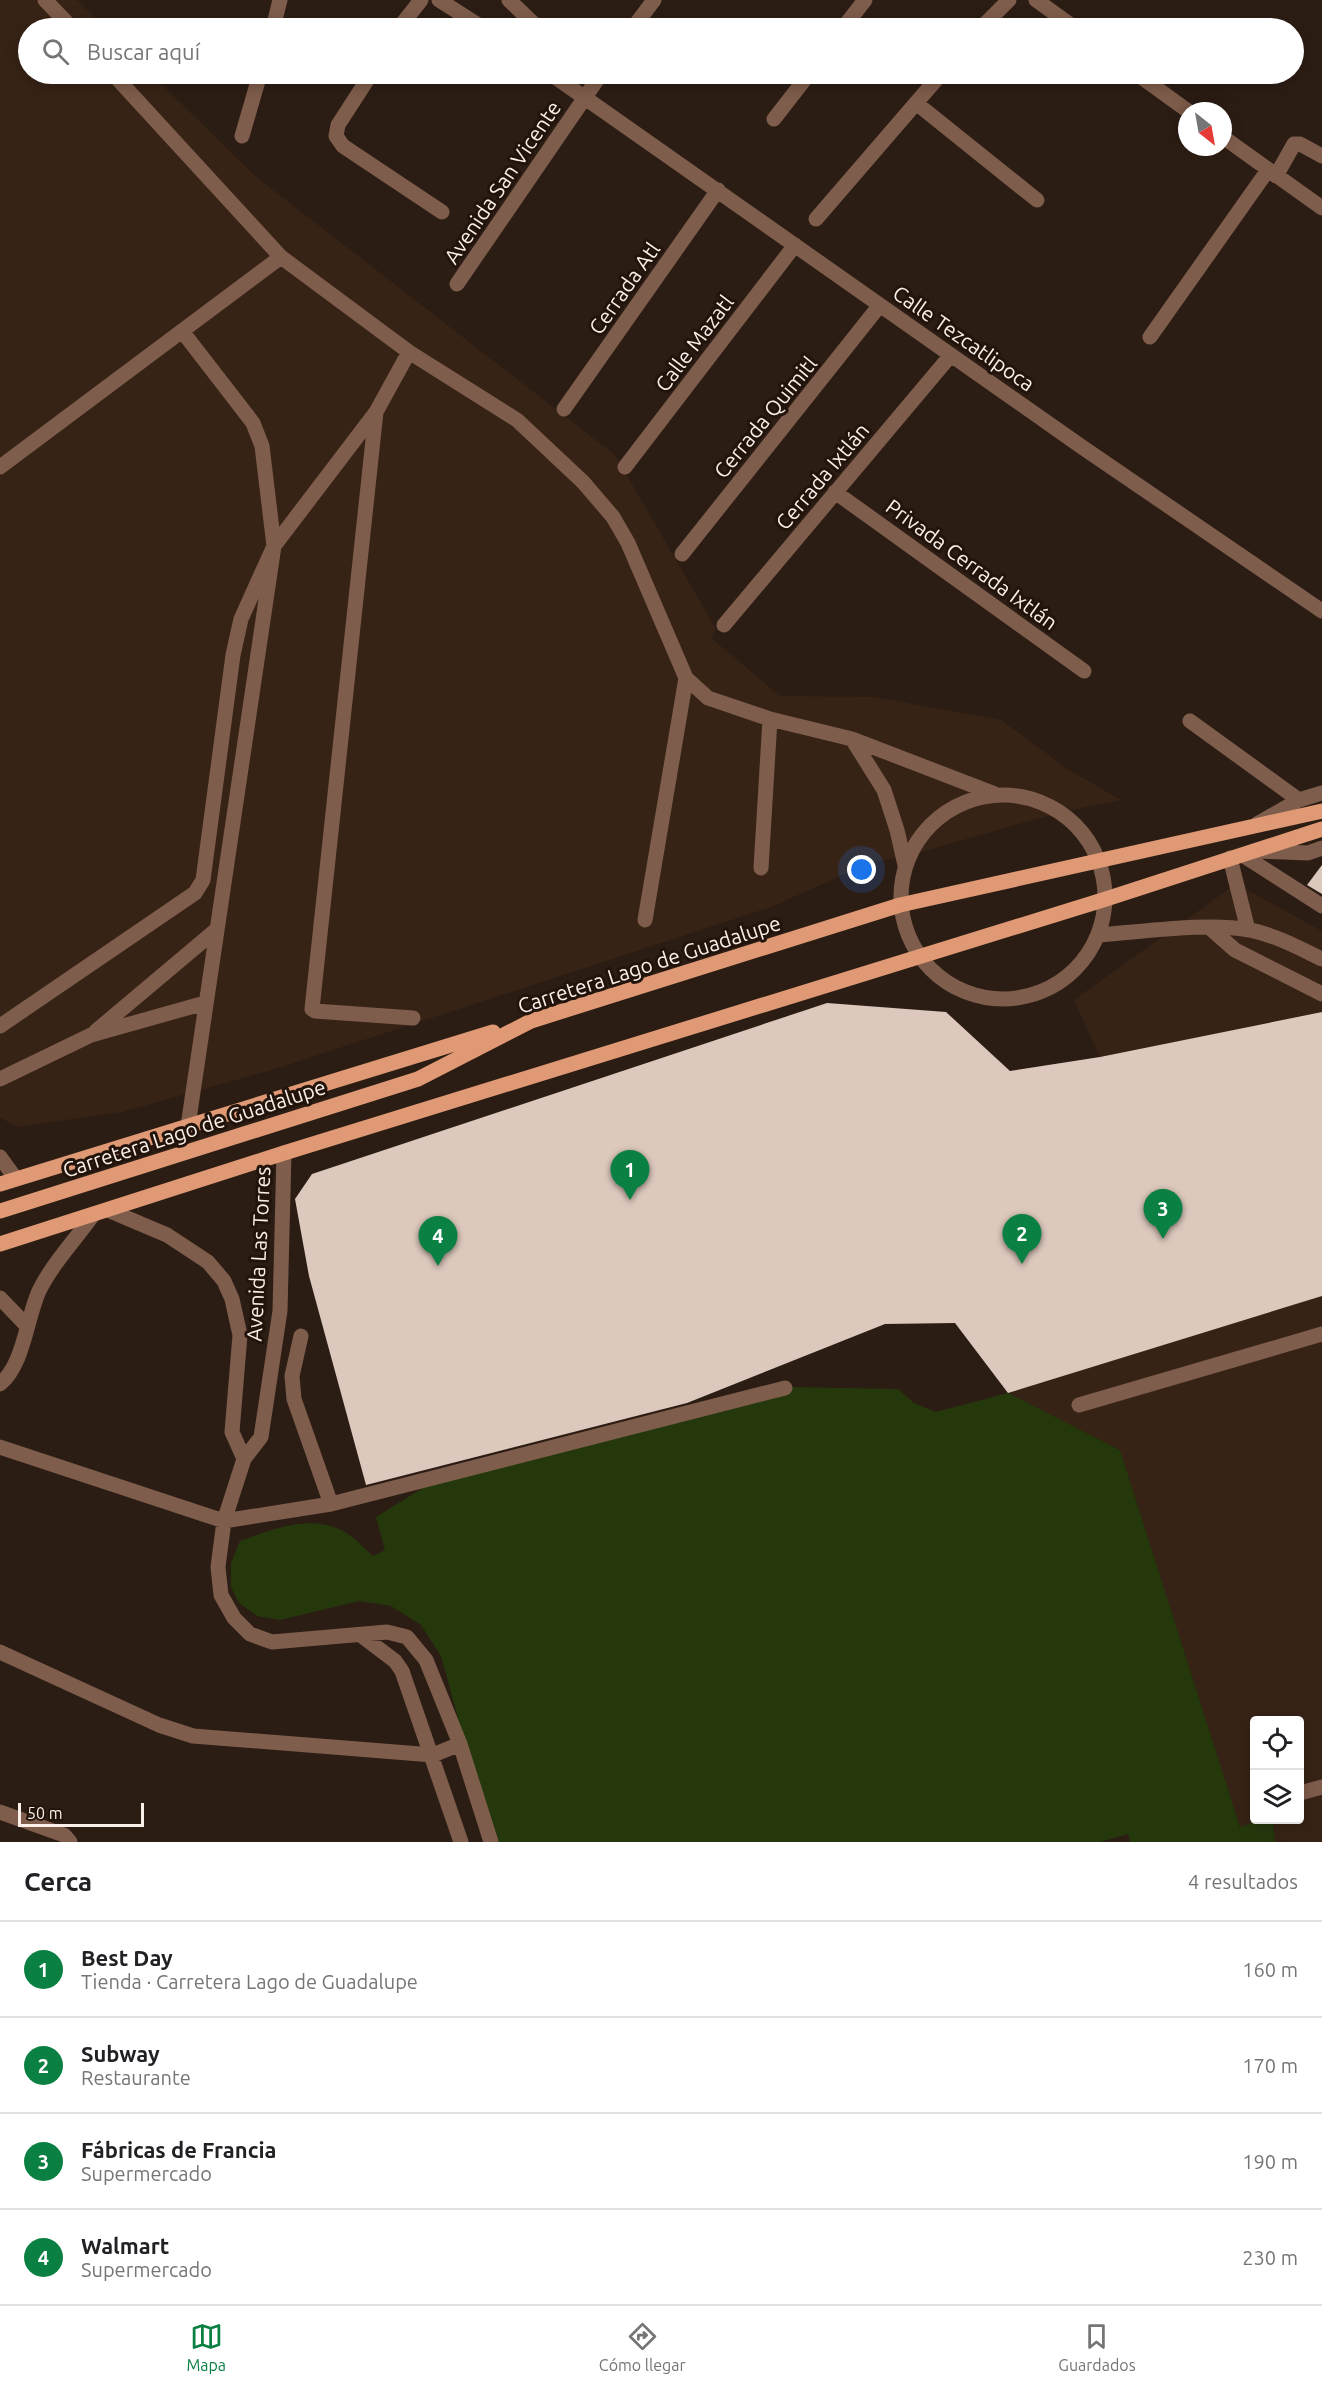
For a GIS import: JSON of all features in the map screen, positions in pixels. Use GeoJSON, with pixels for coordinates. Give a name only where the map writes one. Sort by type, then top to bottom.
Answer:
{"type":"FeatureCollection","features":[{"type":"Feature","properties":{"kind":"main road"},"geometry":{"type":"LineString","coordinates":[[1250,828],[1322,811]]}},
{"type":"Feature","properties":{"kind":"main road","name":"Carretera Lago de Guadalupe"},"geometry":{"type":"LineString","coordinates":[[0,1211],[418,1079],[531,1021],[900,905],[1098,859],[1250,828]]}},
{"type":"Feature","properties":{"kind":"main road"},"geometry":{"type":"LineString","coordinates":[[0,1244],[284,1153],[1106,899],[1322,829]]}},
{"type":"Feature","properties":{"kind":"main road"},"geometry":{"type":"LineString","coordinates":[[0,1184],[531,1021]]}},
{"type":"Feature","properties":{"kind":"street"},"geometry":{"type":"LineString","coordinates":[[45,0],[62,18]]}},
{"type":"Feature","properties":{"kind":"street"},"geometry":{"type":"LineString","coordinates":[[276,18],[280,0]]}},
{"type":"Feature","properties":{"kind":"street"},"geometry":{"type":"LineString","coordinates":[[405,18],[413,6],[421,0]]}},
{"type":"Feature","properties":{"kind":"street"},"geometry":{"type":"LineString","coordinates":[[439,0],[467,18]]}},
{"type":"Feature","properties":{"kind":"street"},"geometry":{"type":"LineString","coordinates":[[509,0],[528,18]]}},
{"type":"Feature","properties":{"kind":"street"},"geometry":{"type":"LineString","coordinates":[[640,18],[654,0]]}},
{"type":"Feature","properties":{"kind":"street"},"geometry":{"type":"LineString","coordinates":[[851,18],[865,0]]}},
{"type":"Feature","properties":{"kind":"street"},"geometry":{"type":"LineString","coordinates":[[991,18],[1009,0]]}},
{"type":"Feature","properties":{"kind":"street"},"geometry":{"type":"LineString","coordinates":[[1036,0],[1061,18]]}},
{"type":"Feature","properties":{"kind":"street"},"geometry":{"type":"LineString","coordinates":[[122,84],[281,257],[409,352],[517,420],[583,482],[613,517],[628,543],[686,678],[708,698],[770,719],[852,739],[994,794],[1035,798],[1070,818],[1098,859],[1104,874],[1106,899],[1098,935],[1079,966],[1049,988],[1014,999],[978,997],[944,982],[918,956],[906,932],[900,905],[904,865],[897,830],[884,790],[852,739]]}},
{"type":"Feature","properties":{"kind":"street"},"geometry":{"type":"LineString","coordinates":[[242,136],[257,84]]}},
{"type":"Feature","properties":{"kind":"street"},"geometry":{"type":"LineString","coordinates":[[365,84],[338,126],[336,136],[343,146],[442,212]]}},
{"type":"Feature","properties":{"kind":"street","name":"Avenida San Vicente"},"geometry":{"type":"LineString","coordinates":[[457,284],[590,84]]}},
{"type":"Feature","properties":{"kind":"street","name":"Calle Tezcatlipoca"},"geometry":{"type":"LineString","coordinates":[[593,84],[718,190],[1322,611]]}},
{"type":"Feature","properties":{"kind":"street"},"geometry":{"type":"LineString","coordinates":[[774,119],[801,84]]}},
{"type":"Feature","properties":{"kind":"street"},"geometry":{"type":"LineString","coordinates":[[816,219],[932,84]]}},
{"type":"Feature","properties":{"kind":"street"},"geometry":{"type":"LineString","coordinates":[[1151,84],[1178,104]]}},
{"type":"Feature","properties":{"kind":"street"},"geometry":{"type":"LineString","coordinates":[[916,103],[1037,200]]}},
{"type":"Feature","properties":{"kind":"street"},"geometry":{"type":"LineString","coordinates":[[1232,143],[1322,208]]}},
{"type":"Feature","properties":{"kind":"street"},"geometry":{"type":"LineString","coordinates":[[1150,337],[1294,144],[1300,144],[1322,156]]}},
{"type":"Feature","properties":{"kind":"street","name":"Cerrada Atl"},"geometry":{"type":"LineString","coordinates":[[564,410],[718,190]]}},
{"type":"Feature","properties":{"kind":"street","name":"Calle Mazatl"},"geometry":{"type":"LineString","coordinates":[[626,467],[795,245]]}},
{"type":"Feature","properties":{"kind":"street"},"geometry":{"type":"LineString","coordinates":[[0,467],[281,257]]}},
{"type":"Feature","properties":{"kind":"street","name":"Cerrada Quimitl"},"geometry":{"type":"LineString","coordinates":[[682,554],[880,305]]}},
{"type":"Feature","properties":{"kind":"street"},"geometry":{"type":"LineString","coordinates":[[182,331],[253,423],[262,446],[274,546],[188,1126]]}},
{"type":"Feature","properties":{"kind":"street"},"geometry":{"type":"LineString","coordinates":[[0,1026],[195,893],[203,880],[232,655],[241,619],[274,546],[376,412],[409,352]]}},
{"type":"Feature","properties":{"kind":"street","name":"Cerrada Ixtlán"},"geometry":{"type":"LineString","coordinates":[[724,625],[951,354]]}},
{"type":"Feature","properties":{"kind":"street"},"geometry":{"type":"LineString","coordinates":[[376,412],[312,1009],[413,1018]]}},
{"type":"Feature","properties":{"kind":"street","name":"Privada Cerrada Ixtlán"},"geometry":{"type":"LineString","coordinates":[[836,492],[1084,671]]}},
{"type":"Feature","properties":{"kind":"street"},"geometry":{"type":"LineString","coordinates":[[645,920],[686,678]]}},
{"type":"Feature","properties":{"kind":"street"},"geometry":{"type":"LineString","coordinates":[[761,868],[770,719]]}},
{"type":"Feature","properties":{"kind":"street"},"geometry":{"type":"LineString","coordinates":[[1190,721],[1299,800]]}},
{"type":"Feature","properties":{"kind":"street","name":"Carretera Lago de Guadalupe"},"geometry":{"type":"LineString","coordinates":[[1250,828],[1299,800],[1322,793]]}},
{"type":"Feature","properties":{"kind":"street"},"geometry":{"type":"LineString","coordinates":[[904,865],[924,830],[956,805],[994,794]]}},
{"type":"Feature","properties":{"kind":"street"},"geometry":{"type":"LineString","coordinates":[[1243,855],[1315,851],[1322,862]]}},
{"type":"Feature","properties":{"kind":"street"},"geometry":{"type":"LineString","coordinates":[[1243,855],[1322,906]]}},
{"type":"Feature","properties":{"kind":"street"},"geometry":{"type":"LineString","coordinates":[[1243,855],[1248,930]]}},
{"type":"Feature","properties":{"kind":"street"},"geometry":{"type":"LineString","coordinates":[[1098,935],[1210,928],[1248,930],[1275,937],[1322,959]]}},
{"type":"Feature","properties":{"kind":"street"},"geometry":{"type":"LineString","coordinates":[[1210,928],[1235,951],[1322,994]]}},
{"type":"Feature","properties":{"kind":"street"},"geometry":{"type":"LineString","coordinates":[[91,1035],[216,930]]}},
{"type":"Feature","properties":{"kind":"street"},"geometry":{"type":"LineString","coordinates":[[0,1079],[91,1035],[205,1003]]}},
{"type":"Feature","properties":{"kind":"street","name":"Avenida Las Torres"},"geometry":{"type":"LineString","coordinates":[[284,1153],[280,1311],[261,1437],[244,1459],[224,1521],[218,1568],[221,1595],[234,1618],[250,1634],[272,1642],[362,1636],[387,1632],[407,1637],[426,1660],[460,1744],[491,1842]]}},
{"type":"Feature","properties":{"kind":"street"},"geometry":{"type":"LineString","coordinates":[[0,1157],[16,1179]]}},
{"type":"Feature","properties":{"kind":"street"},"geometry":{"type":"LineString","coordinates":[[0,1384],[8,1378],[19,1358],[26,1325],[40,1289],[101,1213]]}},
{"type":"Feature","properties":{"kind":"street","name":"Avenida Las Torres"},"geometry":{"type":"LineString","coordinates":[[101,1213],[167,1235],[208,1262],[224,1281],[232,1299],[240,1335],[232,1432],[244,1459]]}},
{"type":"Feature","properties":{"kind":"street"},"geometry":{"type":"LineString","coordinates":[[0,1298],[26,1325]]}},
{"type":"Feature","properties":{"kind":"street"},"geometry":{"type":"LineString","coordinates":[[1079,1405],[1322,1334]]}},
{"type":"Feature","properties":{"kind":"street"},"geometry":{"type":"LineString","coordinates":[[301,1336],[292,1376],[294,1399],[331,1504]]}},
{"type":"Feature","properties":{"kind":"street"},"geometry":{"type":"LineString","coordinates":[[0,1447],[224,1521],[331,1504],[785,1388]]}},
{"type":"Feature","properties":{"kind":"street"},"geometry":{"type":"LineString","coordinates":[[362,1636],[388,1656],[402,1671],[433,1755],[461,1842]]}},
{"type":"Feature","properties":{"kind":"street"},"geometry":{"type":"LineString","coordinates":[[0,1652],[159,1725],[193,1736],[433,1755],[460,1744]]}},
{"type":"Feature","properties":{"kind":"street"},"geometry":{"type":"LineString","coordinates":[[1304,1792],[1322,1787]]}},
{"type":"Feature","properties":{"kind":"street"},"geometry":{"type":"LineString","coordinates":[[0,1812],[64,1835],[70,1842]]}},
{"type":"Feature","properties":{"kind":"shaded area"},"geometry":{"type":"Polygon","coordinates":[[[0,0],[77,0],[96,18],[18,18],[18,84],[161,84],[255,176],[615,455],[716,629],[711,638],[780,696],[874,697],[1001,720],[1069,770],[1121,800],[1061,812],[907,856],[870,863],[771,907],[278,1068],[122,1112],[16,1127],[0,1117],[0,0]]]}},
{"type":"Feature","properties":{"kind":"shaded area"},"geometry":{"type":"Polygon","coordinates":[[[1236,884],[1322,931],[1322,1012],[1100,1057],[1074,1000],[1236,884]]]}},
{"type":"Feature","properties":{"kind":"shaded area"},"geometry":{"type":"Polygon","coordinates":[[[1322,1296],[1322,1842],[1275,1842],[1273,1824],[1304,1824],[1304,1716],[1250,1716],[1250,1824],[1240,1827],[1120,1450],[1008,1393],[1322,1296]]]}},
{"type":"Feature","properties":{"kind":"green space"},"geometry":{"type":"Polygon","coordinates":[[[785,1387],[898,1389],[914,1403],[936,1412],[1008,1393],[1120,1450],[1240,1827],[1250,1824],[1273,1824],[1275,1842],[1130,1842],[1128,1834],[1100,1842],[492,1842],[441,1656],[421,1625],[391,1606],[359,1601],[280,1620],[257,1616],[239,1603],[231,1587],[231,1563],[240,1541],[280,1528],[308,1523],[322,1524],[335,1527],[348,1534],[373,1556],[385,1550],[376,1517],[434,1481],[785,1387]]]}},
{"type":"Feature","properties":{"kind":"building"},"geometry":{"type":"Polygon","coordinates":[[[1322,865],[1322,894],[1307,885],[1322,865]]]}},
{"type":"Feature","properties":{"kind":"building"},"geometry":{"type":"Polygon","coordinates":[[[827,1003],[946,1012],[1010,1071],[1100,1057],[1322,1012],[1322,1296],[1008,1393],[955,1323],[885,1324],[687,1403],[366,1485],[309,1276],[295,1199],[312,1174],[827,1003]]]}},
{"type":"Feature","properties":{"kind":"place","name":"Best Day"},"geometry":{"type":"Point","coordinates":[630,1200]}},
{"type":"Feature","properties":{"kind":"place","name":"Fábricas de Francia"},"geometry":{"type":"Point","coordinates":[1163,1239]}},
{"type":"Feature","properties":{"kind":"place","name":"Subway"},"geometry":{"type":"Point","coordinates":[1022,1264]}},
{"type":"Feature","properties":{"kind":"place","name":"Walmart"},"geometry":{"type":"Point","coordinates":[438,1266]}}]}
